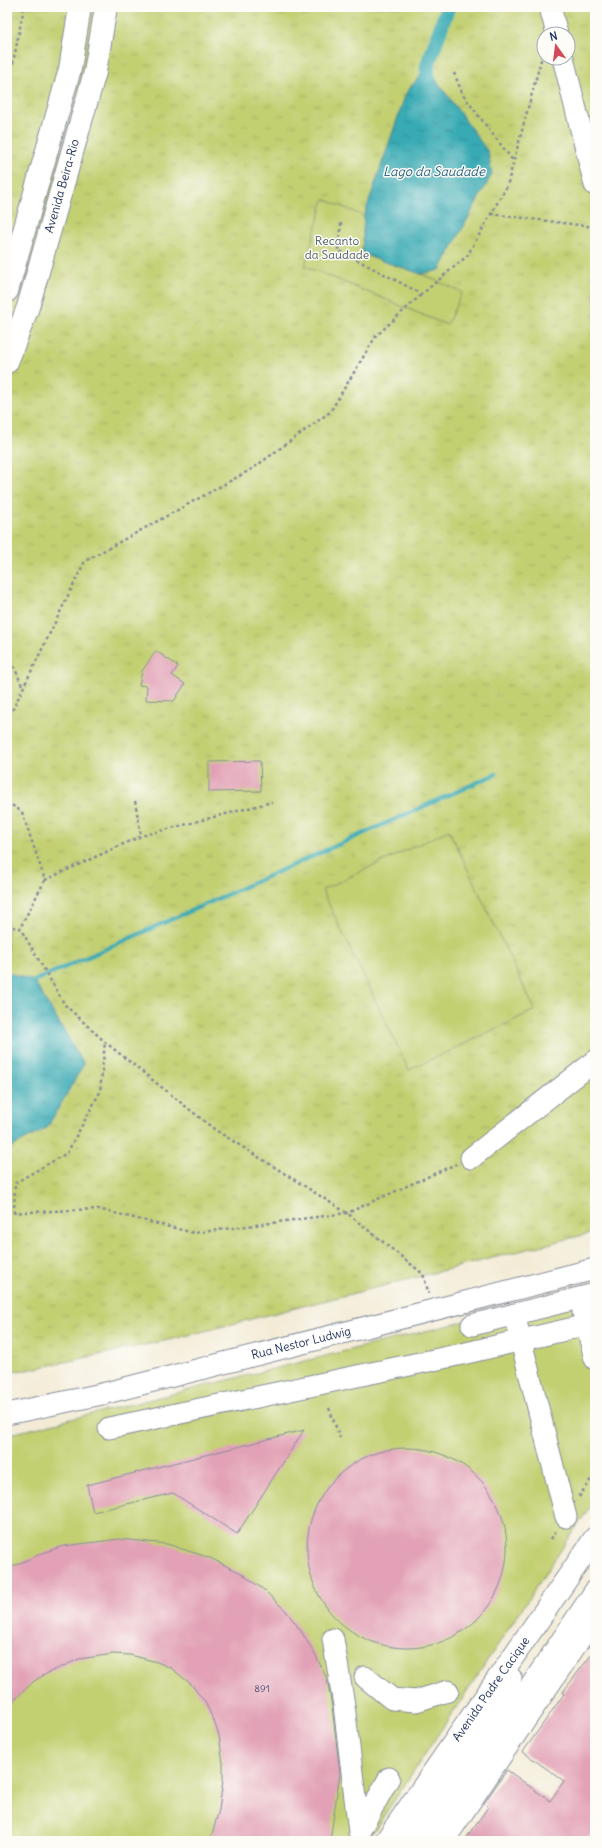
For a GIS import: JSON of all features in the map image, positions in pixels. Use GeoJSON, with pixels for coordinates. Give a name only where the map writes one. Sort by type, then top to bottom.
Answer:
{"type":"FeatureCollection","features":[{"type":"Feature","properties":{"kind":"main road","name":"Avenida Beira-Rio"},"geometry":{"type":"LineString","coordinates":[[7,290],[70,69],[80,7]]}},
{"type":"Feature","properties":{"kind":"main road","name":"Avenida Beira-Rio"},"geometry":{"type":"LineString","coordinates":[[7,362],[28,307],[93,80],[106,7]]}},
{"type":"Feature","properties":{"kind":"main road","name":"Avenida Padre Cacique"},"geometry":{"type":"LineString","coordinates":[[386,1841],[595,1538]]}},
{"type":"Feature","properties":{"kind":"main road"},"geometry":{"type":"LineString","coordinates":[[443,1841],[595,1616]]}},
{"type":"Feature","properties":{"kind":"street"},"geometry":{"type":"LineString","coordinates":[[550,7],[555,26]]}},
{"type":"Feature","properties":{"kind":"street"},"geometry":{"type":"LineString","coordinates":[[565,66],[595,186]]}},
{"type":"Feature","properties":{"kind":"street"},"geometry":{"type":"LineString","coordinates":[[471,1158],[595,1061]]}},
{"type":"Feature","properties":{"kind":"street","name":"Rua Nestor Ludwig"},"geometry":{"type":"LineString","coordinates":[[7,1414],[102,1394],[595,1269]]}},
{"type":"Feature","properties":{"kind":"street"},"geometry":{"type":"LineString","coordinates":[[472,1325],[588,1296],[595,1359]]}},
{"type":"Feature","properties":{"kind":"street"},"geometry":{"type":"LineString","coordinates":[[514,1314],[566,1517]]}},
{"type":"Feature","properties":{"kind":"street"},"geometry":{"type":"LineString","coordinates":[[109,1428],[521,1341],[591,1324]]}},
{"type":"Feature","properties":{"kind":"street"},"geometry":{"type":"LineString","coordinates":[[400,1841],[595,1556]]}},
{"type":"Feature","properties":{"kind":"street"},"geometry":{"type":"LineString","coordinates":[[426,1841],[595,1591]]}},
{"type":"Feature","properties":{"kind":"street"},"geometry":{"type":"LineString","coordinates":[[333,1639],[344,1705],[359,1832],[389,1778]]}},
{"type":"Feature","properties":{"kind":"street"},"geometry":{"type":"LineString","coordinates":[[365,1677],[392,1700],[416,1701],[448,1691]]}},
{"type":"Feature","properties":{"kind":"path"},"geometry":{"type":"LineString","coordinates":[[7,87],[24,7]]}},
{"type":"Feature","properties":{"kind":"path"},"geometry":{"type":"LineString","coordinates":[[7,721],[85,561],[252,469],[330,412],[376,336],[467,256],[507,186],[540,66]]}},
{"type":"Feature","properties":{"kind":"path"},"geometry":{"type":"LineString","coordinates":[[454,73],[463,95],[514,163]]}},
{"type":"Feature","properties":{"kind":"path"},"geometry":{"type":"LineString","coordinates":[[491,214],[595,227]]}},
{"type":"Feature","properties":{"kind":"path"},"geometry":{"type":"LineString","coordinates":[[341,223],[338,250],[422,294]]}},
{"type":"Feature","properties":{"kind":"path"},"geometry":{"type":"LineString","coordinates":[[7,649],[23,688]]}},
{"type":"Feature","properties":{"kind":"path"},"geometry":{"type":"LineString","coordinates":[[135,801],[141,836]]}},
{"type":"Feature","properties":{"kind":"path"},"geometry":{"type":"LineString","coordinates":[[7,802],[22,812],[46,880]]}},
{"type":"Feature","properties":{"kind":"path"},"geometry":{"type":"LineString","coordinates":[[20,928],[46,880],[141,836],[272,802]]}},
{"type":"Feature","properties":{"kind":"path"},"geometry":{"type":"LineString","coordinates":[[7,926],[20,928]]}},
{"type":"Feature","properties":{"kind":"path"},"geometry":{"type":"LineString","coordinates":[[20,928],[65,1005],[105,1042],[214,1129],[347,1213],[423,1274],[433,1310]]}},
{"type":"Feature","properties":{"kind":"path"},"geometry":{"type":"LineString","coordinates":[[14,1212],[15,1183],[67,1153],[100,1092],[105,1042]]}},
{"type":"Feature","properties":{"kind":"path"},"geometry":{"type":"LineString","coordinates":[[7,1213],[98,1208],[194,1233],[347,1213],[471,1158]]}},
{"type":"Feature","properties":{"kind":"path"},"geometry":{"type":"LineString","coordinates":[[329,1408],[340,1438]]}},
{"type":"Feature","properties":{"kind":"green space"},"geometry":{"type":"Polygon","coordinates":[[[7,7],[595,7],[595,1232],[173,1339],[27,1370],[7,1371],[7,7]]]}},
{"type":"Feature","properties":{"kind":"green space","name":"Recanto da Saudade"},"geometry":{"type":"Polygon","coordinates":[[[324,199],[364,216],[362,251],[370,257],[421,274],[462,292],[447,325],[305,266],[324,199]]]}},
{"type":"Feature","properties":{"kind":"green space"},"geometry":{"type":"Polygon","coordinates":[[[449,830],[535,1010],[409,1070],[322,890],[449,830]]]}},
{"type":"Feature","properties":{"kind":"green space"},"geometry":{"type":"Polygon","coordinates":[[[595,1289],[595,1499],[367,1841],[7,1841],[7,1435],[595,1289]]]}},
{"type":"Feature","properties":{"kind":"water","name":"Lago da Saudade"},"geometry":{"type":"Polygon","coordinates":[[[427,67],[488,152],[492,174],[440,270],[421,274],[370,257],[362,251],[364,216],[406,93],[427,67]]]}},
{"type":"Feature","properties":{"kind":"water"},"geometry":{"type":"Polygon","coordinates":[[[7,972],[34,981],[84,1064],[47,1128],[7,1150],[7,972]]]}},
{"type":"Feature","properties":{"kind":"building"},"geometry":{"type":"Polygon","coordinates":[[[156,651],[178,666],[172,675],[185,684],[174,701],[146,700],[147,686],[139,685],[142,671],[156,651]]]}},
{"type":"Feature","properties":{"kind":"building"},"geometry":{"type":"Polygon","coordinates":[[[260,761],[261,791],[209,792],[209,762],[260,761]]]}},
{"type":"Feature","properties":{"kind":"building"},"geometry":{"type":"Polygon","coordinates":[[[304,1430],[237,1534],[173,1493],[93,1512],[87,1485],[304,1430]]]}},
{"type":"Feature","properties":{"kind":"building"},"geometry":{"type":"Polygon","coordinates":[[[407,1448],[426,1450],[445,1456],[462,1465],[478,1477],[490,1493],[499,1510],[505,1529],[507,1548],[505,1567],[499,1586],[490,1603],[478,1619],[462,1631],[445,1640],[426,1646],[407,1648],[388,1646],[369,1640],[352,1631],[336,1619],[324,1603],[315,1586],[309,1567],[307,1548],[309,1529],[315,1510],[324,1493],[336,1477],[352,1465],[369,1456],[388,1450],[407,1448]]]}},
{"type":"Feature","properties":{"kind":"building"},"geometry":{"type":"Polygon","coordinates":[[[120,1539],[167,1544],[210,1558],[241,1573],[264,1590],[286,1611],[301,1631],[316,1656],[327,1679],[332,1707],[340,1773],[330,1841],[210,1841],[219,1810],[223,1780],[223,1764],[219,1736],[205,1702],[191,1684],[171,1668],[157,1662],[130,1655],[114,1654],[79,1659],[34,1681],[7,1707],[7,1569],[40,1554],[63,1546],[120,1539]]]}},
{"type":"Feature","properties":{"kind":"building"},"geometry":{"type":"Polygon","coordinates":[[[595,1650],[595,1829],[586,1841],[464,1841],[488,1807],[484,1803],[507,1770],[550,1801],[564,1781],[523,1752],[564,1694],[562,1693],[595,1650]]]}},
{"type":"Feature","properties":{"kind":"waterway"},"geometry":{"type":"LineString","coordinates":[[429,87],[427,67],[448,7]]}},
{"type":"Feature","properties":{"kind":"waterway"},"geometry":{"type":"LineString","coordinates":[[34,981],[496,774]]}}]}
